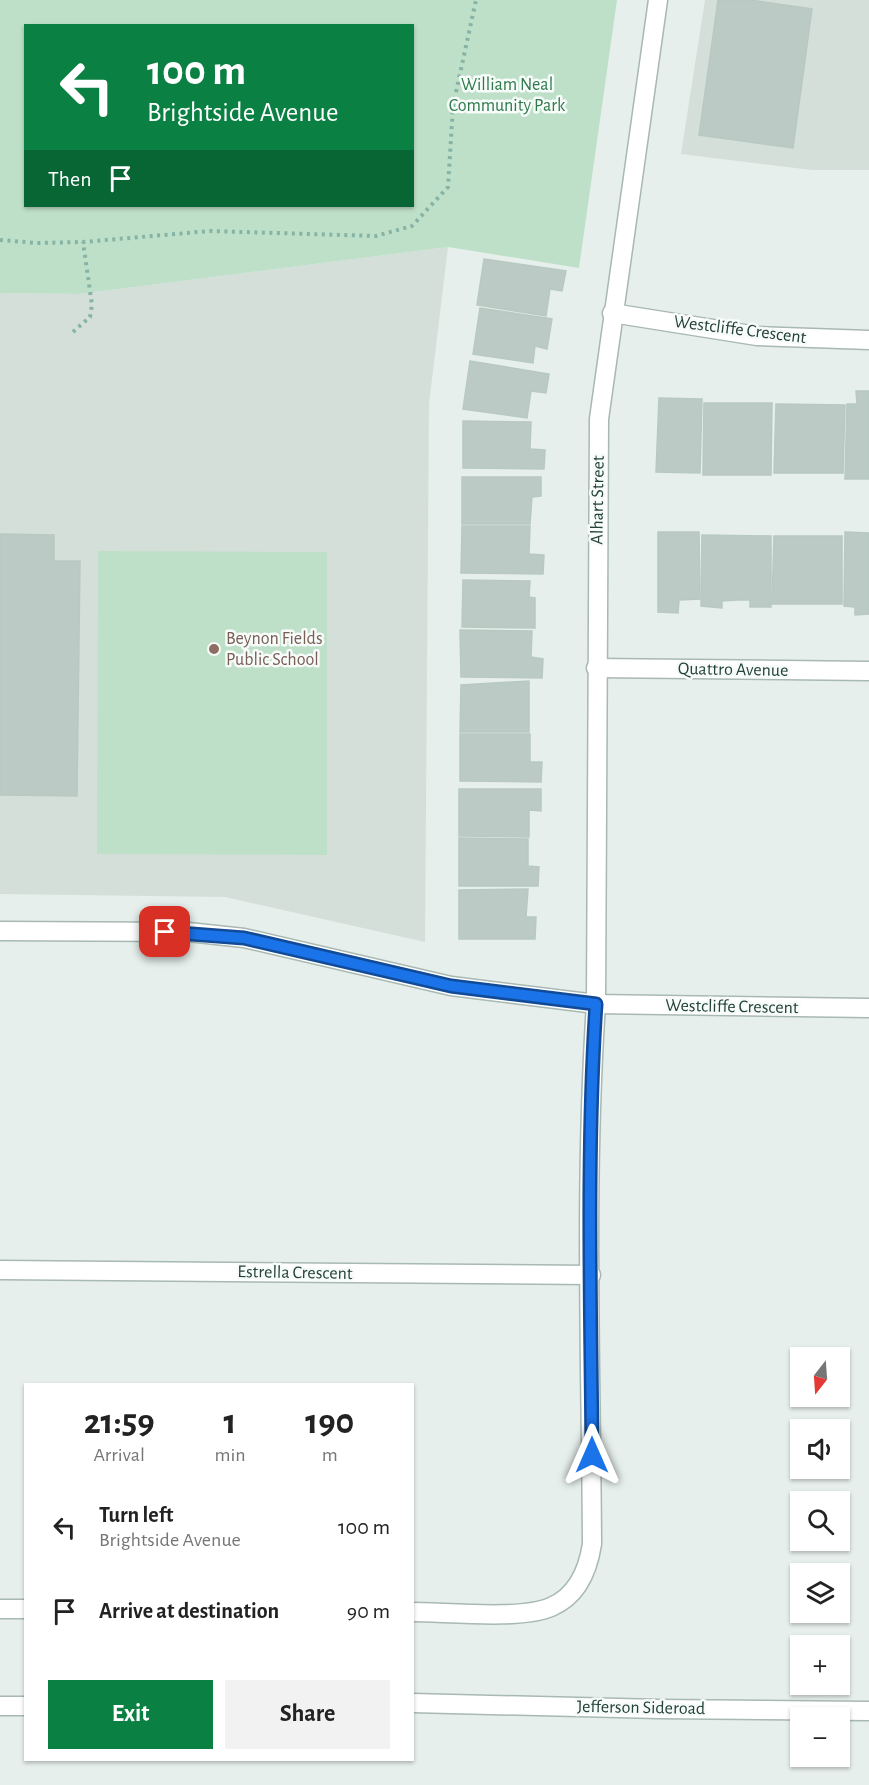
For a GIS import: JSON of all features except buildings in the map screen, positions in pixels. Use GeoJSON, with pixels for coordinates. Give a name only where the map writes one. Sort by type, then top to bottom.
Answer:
{"type":"FeatureCollection","features":[{"type":"Feature","properties":{"kind":"street","name":"Alhart Street"},"geometry":{"type":"LineString","coordinates":[[596,1004],[599,419],[612,313],[658,0]]}},
{"type":"Feature","properties":{"kind":"street","name":"Westcliffe Crescent"},"geometry":{"type":"LineString","coordinates":[[612,313],[757,336],[869,340]]}},
{"type":"Feature","properties":{"kind":"street","name":"Quattro Avenue"},"geometry":{"type":"LineString","coordinates":[[596,668],[869,671]]}},
{"type":"Feature","properties":{"kind":"street","name":"Westcliffe Crescent"},"geometry":{"type":"LineString","coordinates":[[0,932],[188,932],[244,938],[451,986],[596,1004],[869,1008]]}},
{"type":"Feature","properties":{"kind":"street"},"geometry":{"type":"LineString","coordinates":[[414,1612],[519,1613],[551,1607],[584,1578],[592,1544],[591,1275],[593,1053],[596,1004]]}},
{"type":"Feature","properties":{"kind":"street","name":"Estrella Crescent"},"geometry":{"type":"LineString","coordinates":[[0,1270],[591,1275]]}},
{"type":"Feature","properties":{"kind":"street"},"geometry":{"type":"LineString","coordinates":[[0,1609],[24,1609]]}},
{"type":"Feature","properties":{"kind":"street","name":"Jefferson Sideroad"},"geometry":{"type":"LineString","coordinates":[[414,1703],[869,1711]]}},
{"type":"Feature","properties":{"kind":"street"},"geometry":{"type":"LineString","coordinates":[[0,1706],[24,1706]]}},
{"type":"Feature","properties":{"kind":"path"},"geometry":{"type":"LineString","coordinates":[[0,240],[37,243],[83,242],[210,231],[376,236],[412,226],[448,187],[453,105],[476,0]]}},
{"type":"Feature","properties":{"kind":"path"},"geometry":{"type":"LineString","coordinates":[[73,332],[90,317],[92,305],[83,242]]}},
{"type":"Feature","properties":{"kind":"shaded area"},"geometry":{"type":"Polygon","coordinates":[[[705,0],[869,0],[869,170],[812,170],[681,154],[705,0]]]}},
{"type":"Feature","properties":{"kind":"shaded area","name":"Beynon Fields Public School"},"geometry":{"type":"Polygon","coordinates":[[[448,247],[429,404],[425,942],[225,897],[0,894],[0,293],[79,294],[448,247]]]}},
{"type":"Feature","properties":{"kind":"green space","name":"William Neal Community Park"},"geometry":{"type":"Polygon","coordinates":[[[0,0],[617,0],[579,268],[448,247],[79,294],[0,293],[0,0]]]}},
{"type":"Feature","properties":{"kind":"green space"},"geometry":{"type":"Polygon","coordinates":[[[98,551],[327,552],[327,855],[97,854],[98,551]]]}},
{"type":"Feature","properties":{"kind":"place","name":"Beynon Fields Public School"},"geometry":{"type":"Point","coordinates":[214,649]}},
{"type":"Feature","properties":{"kind":"route"},"geometry":{"type":"LineString","coordinates":[[165,932],[244,938],[451,986],[596,1004],[593,1053],[591,1253],[592,1455]]}}]}
